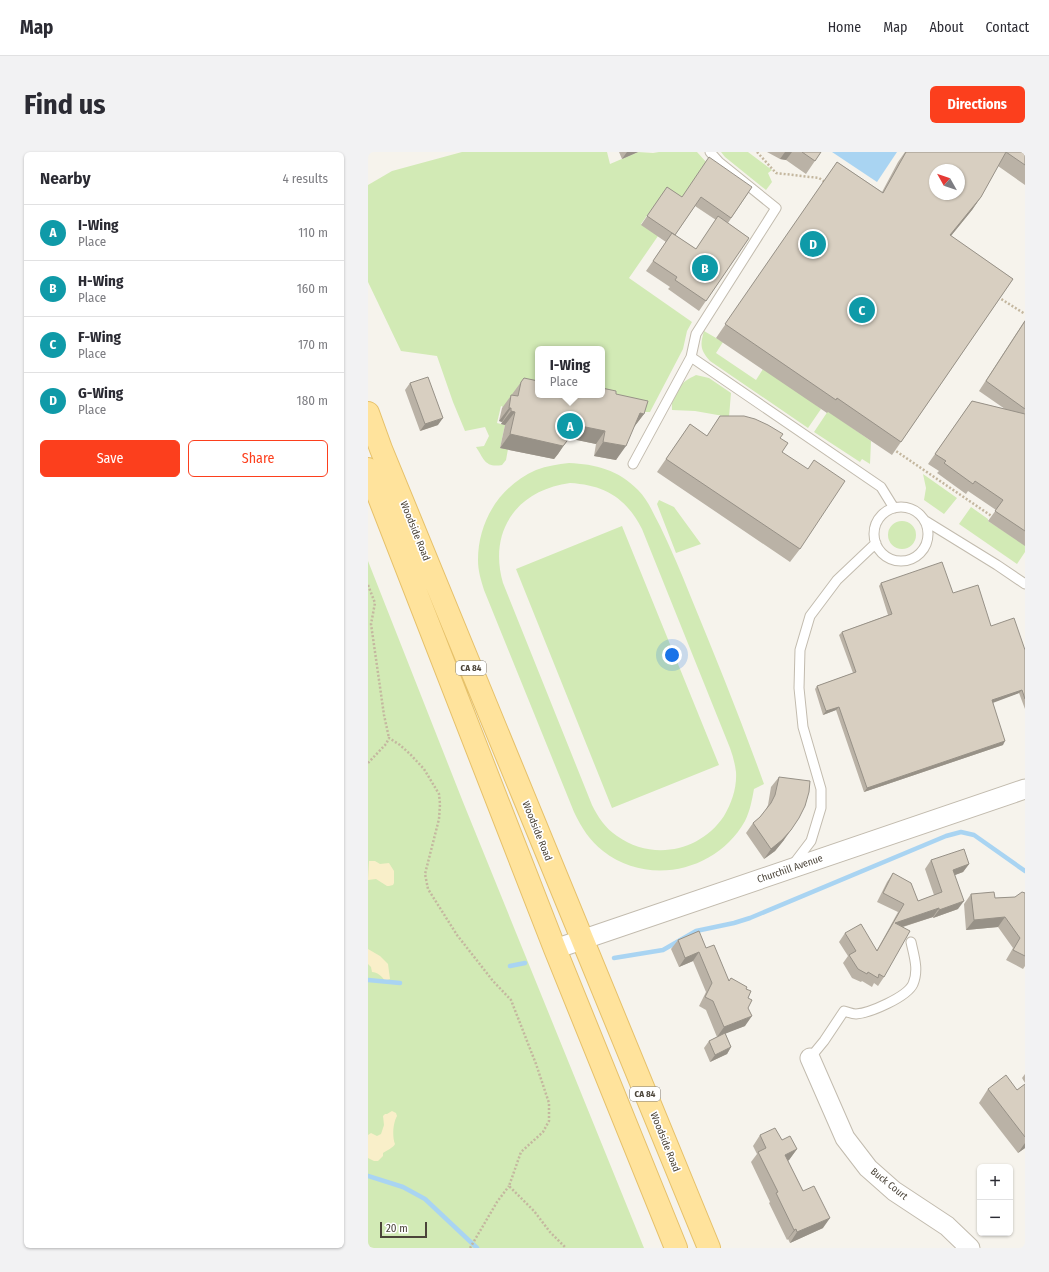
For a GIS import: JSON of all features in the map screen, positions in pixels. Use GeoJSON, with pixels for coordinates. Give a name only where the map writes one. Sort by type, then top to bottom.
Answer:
{"type":"FeatureCollection","features":[{"type":"Feature","properties":{"kind":"main road","name":"Woodside Road"},"geometry":{"type":"LineString","coordinates":[[368,413],[387,464],[709,1248]]}},
{"type":"Feature","properties":{"kind":"main road","name":"Woodside Road"},"geometry":{"type":"LineString","coordinates":[[368,469],[554,949],[676,1248]]}},
{"type":"Feature","properties":{"kind":"street","name":"Churchill Avenue"},"geometry":{"type":"LineString","coordinates":[[554,949],[1025,789]]}},
{"type":"Feature","properties":{"kind":"street","name":"Buck Court"},"geometry":{"type":"LineString","coordinates":[[810,1058],[845,1138],[868,1168],[894,1191],[947,1226],[970,1248]]}},
{"type":"Feature","properties":{"kind":"lane"},"geometry":{"type":"LineString","coordinates":[[632,464],[691,356],[696,334],[776,208],[719,162],[710,152]]}},
{"type":"Feature","properties":{"kind":"lane"},"geometry":{"type":"LineString","coordinates":[[691,356],[882,486],[894,508]]}},
{"type":"Feature","properties":{"kind":"lane"},"geometry":{"type":"LineString","coordinates":[[902,507],[911,509],[918,513],[924,520],[928,528],[926,545],[920,553],[913,558],[895,560],[887,557],[880,551],[874,534],[876,526],[883,515],[894,508],[902,507]]}},
{"type":"Feature","properties":{"kind":"lane"},"geometry":{"type":"LineString","coordinates":[[924,520],[1025,584]]}},
{"type":"Feature","properties":{"kind":"lane"},"geometry":{"type":"LineString","coordinates":[[790,869],[811,841],[821,808],[821,789],[803,727],[799,688],[800,650],[810,616],[837,580],[876,543]]}},
{"type":"Feature","properties":{"kind":"lane"},"geometry":{"type":"LineString","coordinates":[[810,1058],[824,1041],[844,1011],[855,1014],[873,1010],[896,999],[912,986],[916,975],[916,963],[911,942]]}},
{"type":"Feature","properties":{"kind":"path"},"geometry":{"type":"LineString","coordinates":[[757,152],[776,173],[819,178],[825,182]]}},
{"type":"Feature","properties":{"kind":"path"},"geometry":{"type":"LineString","coordinates":[[994,294],[1025,314]]}},
{"type":"Feature","properties":{"kind":"path"},"geometry":{"type":"LineString","coordinates":[[887,445],[999,521]]}},
{"type":"Feature","properties":{"kind":"path"},"geometry":{"type":"LineString","coordinates":[[368,585],[375,604],[371,624],[384,715],[389,738],[386,744],[368,763]]}},
{"type":"Feature","properties":{"kind":"path"},"geometry":{"type":"LineString","coordinates":[[389,738],[405,749],[424,769],[438,794],[440,804],[438,819],[425,874],[428,890],[457,935],[493,981],[511,1000],[536,1064],[549,1103],[549,1121],[543,1132],[521,1152],[509,1186],[497,1202],[470,1248]]}},
{"type":"Feature","properties":{"kind":"path"},"geometry":{"type":"LineString","coordinates":[[509,1186],[530,1206],[550,1232],[566,1248]]}},
{"type":"Feature","properties":{"kind":"green space"},"geometry":{"type":"Polygon","coordinates":[[[462,152],[607,152],[610,164],[638,152],[697,152],[707,163],[682,197],[661,196],[641,224],[658,236],[629,278],[692,322],[687,331],[683,349],[650,412],[639,412],[605,392],[605,346],[535,346],[535,395],[507,409],[501,406],[497,423],[505,425],[500,448],[508,449],[506,460],[502,465],[496,466],[488,464],[483,459],[476,447],[484,446],[489,436],[485,427],[465,431],[437,356],[401,351],[368,282],[368,185],[392,171],[462,152]]]}},
{"type":"Feature","properties":{"kind":"green space"},"geometry":{"type":"Polygon","coordinates":[[[721,152],[748,152],[772,170],[768,173],[772,182],[766,190],[725,157],[721,152]]]}},
{"type":"Feature","properties":{"kind":"green space"},"geometry":{"type":"Polygon","coordinates":[[[704,331],[723,342],[716,353],[756,380],[765,366],[821,409],[808,428],[710,361],[704,354],[702,347],[704,331]]]}},
{"type":"Feature","properties":{"kind":"green space"},"geometry":{"type":"Polygon","coordinates":[[[696,375],[709,378],[731,393],[729,417],[695,411],[672,410],[673,398],[678,388],[685,381],[696,375]]]}},
{"type":"Feature","properties":{"kind":"green space"},"geometry":{"type":"Polygon","coordinates":[[[828,411],[871,441],[870,464],[862,459],[860,462],[814,432],[828,411]]]}},
{"type":"Feature","properties":{"kind":"green space"},"geometry":{"type":"Polygon","coordinates":[[[569,463],[588,465],[606,469],[615,473],[631,483],[648,502],[683,578],[728,689],[764,784],[754,789],[747,817],[733,838],[717,852],[700,862],[681,868],[661,871],[641,869],[621,862],[603,851],[586,833],[574,812],[482,583],[478,564],[479,546],[482,532],[494,506],[512,485],[523,477],[536,470],[552,465],[569,463]],[[570,483],[551,487],[535,494],[522,504],[511,516],[504,530],[500,546],[499,564],[503,583],[592,805],[599,818],[613,833],[631,844],[660,850],[675,849],[689,845],[702,838],[714,828],[724,816],[732,800],[735,789],[736,772],[734,760],[642,529],[636,518],[621,501],[613,495],[604,490],[582,484],[570,483]]]}},
{"type":"Feature","properties":{"kind":"green space"},"geometry":{"type":"Polygon","coordinates":[[[923,474],[957,498],[944,514],[924,500],[926,488],[923,474]]]}},
{"type":"Feature","properties":{"kind":"green space"},"geometry":{"type":"Polygon","coordinates":[[[659,500],[674,507],[701,544],[676,553],[657,504],[659,500]]]}},
{"type":"Feature","properties":{"kind":"green space"},"geometry":{"type":"Polygon","coordinates":[[[971,507],[988,519],[988,521],[1025,545],[1025,552],[1017,564],[959,524],[971,507]]]}},
{"type":"Feature","properties":{"kind":"green space"},"geometry":{"type":"Polygon","coordinates":[[[902,521],[912,525],[916,535],[912,545],[902,549],[892,545],[888,535],[892,525],[902,521]]]}},
{"type":"Feature","properties":{"kind":"green space"},"geometry":{"type":"Polygon","coordinates":[[[622,526],[719,765],[612,808],[516,569],[622,526]]]}},
{"type":"Feature","properties":{"kind":"green space"},"geometry":{"type":"Polygon","coordinates":[[[368,561],[463,802],[644,1248],[368,1248],[368,561]]]}},
{"type":"Feature","properties":{"kind":"sand"},"geometry":{"type":"Polygon","coordinates":[[[369,861],[375,861],[380,864],[389,863],[394,871],[393,885],[387,886],[376,879],[368,880],[369,861]]]}},
{"type":"Feature","properties":{"kind":"sand"},"geometry":{"type":"Polygon","coordinates":[[[368,949],[380,956],[388,964],[390,979],[385,981],[382,977],[372,972],[371,967],[368,964],[368,949]]]}},
{"type":"Feature","properties":{"kind":"sand"},"geometry":{"type":"Polygon","coordinates":[[[392,1111],[396,1113],[397,1116],[393,1130],[395,1144],[383,1153],[383,1156],[378,1161],[374,1161],[368,1158],[368,1135],[371,1133],[377,1136],[381,1134],[384,1125],[383,1116],[392,1111]]]}},
{"type":"Feature","properties":{"kind":"water"},"geometry":{"type":"Polygon","coordinates":[[[832,152],[897,152],[877,182],[832,152]]]}},
{"type":"Feature","properties":{"kind":"building"},"geometry":{"type":"Polygon","coordinates":[[[802,152],[821,152],[815,161],[802,152]]]}},
{"type":"Feature","properties":{"kind":"building"},"geometry":{"type":"Polygon","coordinates":[[[906,152],[1006,152],[981,197],[950,235],[1013,279],[901,442],[837,398],[836,400],[725,324],[837,162],[883,193],[906,152]]]}},
{"type":"Feature","properties":{"kind":"building"},"geometry":{"type":"Polygon","coordinates":[[[1006,152],[1025,152],[1025,165],[1006,152]]]}},
{"type":"Feature","properties":{"kind":"building"},"geometry":{"type":"Polygon","coordinates":[[[709,157],[752,187],[731,218],[701,197],[675,235],[647,216],[667,187],[682,197],[709,157]]]}},
{"type":"Feature","properties":{"kind":"building"},"geometry":{"type":"Polygon","coordinates":[[[718,216],[749,238],[706,301],[675,280],[677,277],[653,261],[672,233],[696,249],[718,216]]]}},
{"type":"Feature","properties":{"kind":"building"},"geometry":{"type":"Polygon","coordinates":[[[1025,321],[1025,409],[986,381],[1025,321]]]}},
{"type":"Feature","properties":{"kind":"building"},"geometry":{"type":"Polygon","coordinates":[[[428,377],[443,418],[425,424],[410,383],[428,377]]]}},
{"type":"Feature","properties":{"kind":"building"},"geometry":{"type":"Polygon","coordinates":[[[524,378],[535,380],[535,398],[605,398],[605,389],[616,391],[616,394],[648,401],[644,414],[640,413],[626,446],[603,442],[605,431],[571,424],[567,441],[563,446],[510,434],[515,412],[511,411],[511,408],[509,408],[511,395],[518,396],[521,382],[524,378]]]}},
{"type":"Feature","properties":{"kind":"building"},"geometry":{"type":"Polygon","coordinates":[[[972,401],[1025,414],[1025,531],[995,511],[1003,500],[975,481],[973,484],[944,463],[946,461],[935,454],[972,401]]]}},
{"type":"Feature","properties":{"kind":"building"},"geometry":{"type":"Polygon","coordinates":[[[720,416],[744,416],[768,425],[783,434],[780,438],[788,443],[782,452],[808,469],[814,460],[845,481],[800,549],[666,459],[690,424],[707,436],[720,416]]]}},
{"type":"Feature","properties":{"kind":"building"},"geometry":{"type":"Polygon","coordinates":[[[942,562],[953,593],[978,585],[991,626],[1014,618],[1025,650],[1025,699],[1022,690],[992,700],[1005,741],[867,788],[839,707],[826,711],[817,686],[856,672],[842,632],[892,614],[881,583],[942,562]]]}},
{"type":"Feature","properties":{"kind":"building"},"geometry":{"type":"Polygon","coordinates":[[[779,777],[810,781],[809,792],[805,806],[791,830],[771,849],[753,823],[771,803],[775,795],[779,777]]]}},
{"type":"Feature","properties":{"kind":"building"},"geometry":{"type":"Polygon","coordinates":[[[964,849],[969,864],[953,870],[964,901],[895,923],[910,931],[884,977],[879,974],[878,978],[868,972],[867,974],[858,969],[849,955],[856,951],[845,933],[861,924],[877,951],[904,904],[883,893],[893,873],[911,883],[918,901],[942,892],[931,860],[964,849]]]}},
{"type":"Feature","properties":{"kind":"building"},"geometry":{"type":"Polygon","coordinates":[[[994,892],[995,898],[1015,897],[1022,892],[1025,893],[1025,956],[1013,950],[1020,938],[1005,917],[974,920],[971,894],[994,892]]]}},
{"type":"Feature","properties":{"kind":"building"},"geometry":{"type":"Polygon","coordinates":[[[699,931],[706,948],[714,945],[729,981],[731,978],[751,991],[748,998],[752,1000],[748,1008],[752,1016],[724,1027],[713,1001],[705,997],[712,983],[699,952],[685,958],[678,940],[699,931]]]}},
{"type":"Feature","properties":{"kind":"building"},"geometry":{"type":"Polygon","coordinates":[[[725,1033],[731,1047],[715,1055],[709,1041],[725,1033]]]}},
{"type":"Feature","properties":{"kind":"building"},"geometry":{"type":"Polygon","coordinates":[[[1006,1075],[1017,1090],[1025,1084],[1025,1137],[988,1089],[1006,1075]]]}},
{"type":"Feature","properties":{"kind":"building"},"geometry":{"type":"Polygon","coordinates":[[[775,1128],[782,1140],[790,1136],[797,1149],[785,1155],[803,1191],[814,1186],[830,1218],[797,1232],[796,1229],[794,1230],[776,1193],[778,1192],[758,1152],[766,1148],[760,1135],[775,1128]]]}},
{"type":"Feature","properties":{"kind":"waterway"},"geometry":{"type":"LineString","coordinates":[[614,958],[663,950],[696,931],[750,918],[946,836],[961,832],[974,835],[1025,871]]}},
{"type":"Feature","properties":{"kind":"waterway"},"geometry":{"type":"LineString","coordinates":[[510,966],[525,963]]}},
{"type":"Feature","properties":{"kind":"waterway"},"geometry":{"type":"LineString","coordinates":[[368,980],[400,983]]}},
{"type":"Feature","properties":{"kind":"waterway"},"geometry":{"type":"LineString","coordinates":[[368,1176],[403,1187],[425,1199],[477,1248]]}},
{"type":"Feature","properties":{"kind":"place","name":"G-Wing"},"geometry":{"type":"Point","coordinates":[813,244]}},
{"type":"Feature","properties":{"kind":"place","name":"H-Wing"},"geometry":{"type":"Point","coordinates":[705,268]}},
{"type":"Feature","properties":{"kind":"place","name":"F-Wing"},"geometry":{"type":"Point","coordinates":[862,310]}},
{"type":"Feature","properties":{"kind":"place","name":"I-Wing"},"geometry":{"type":"Point","coordinates":[570,426]}}]}
